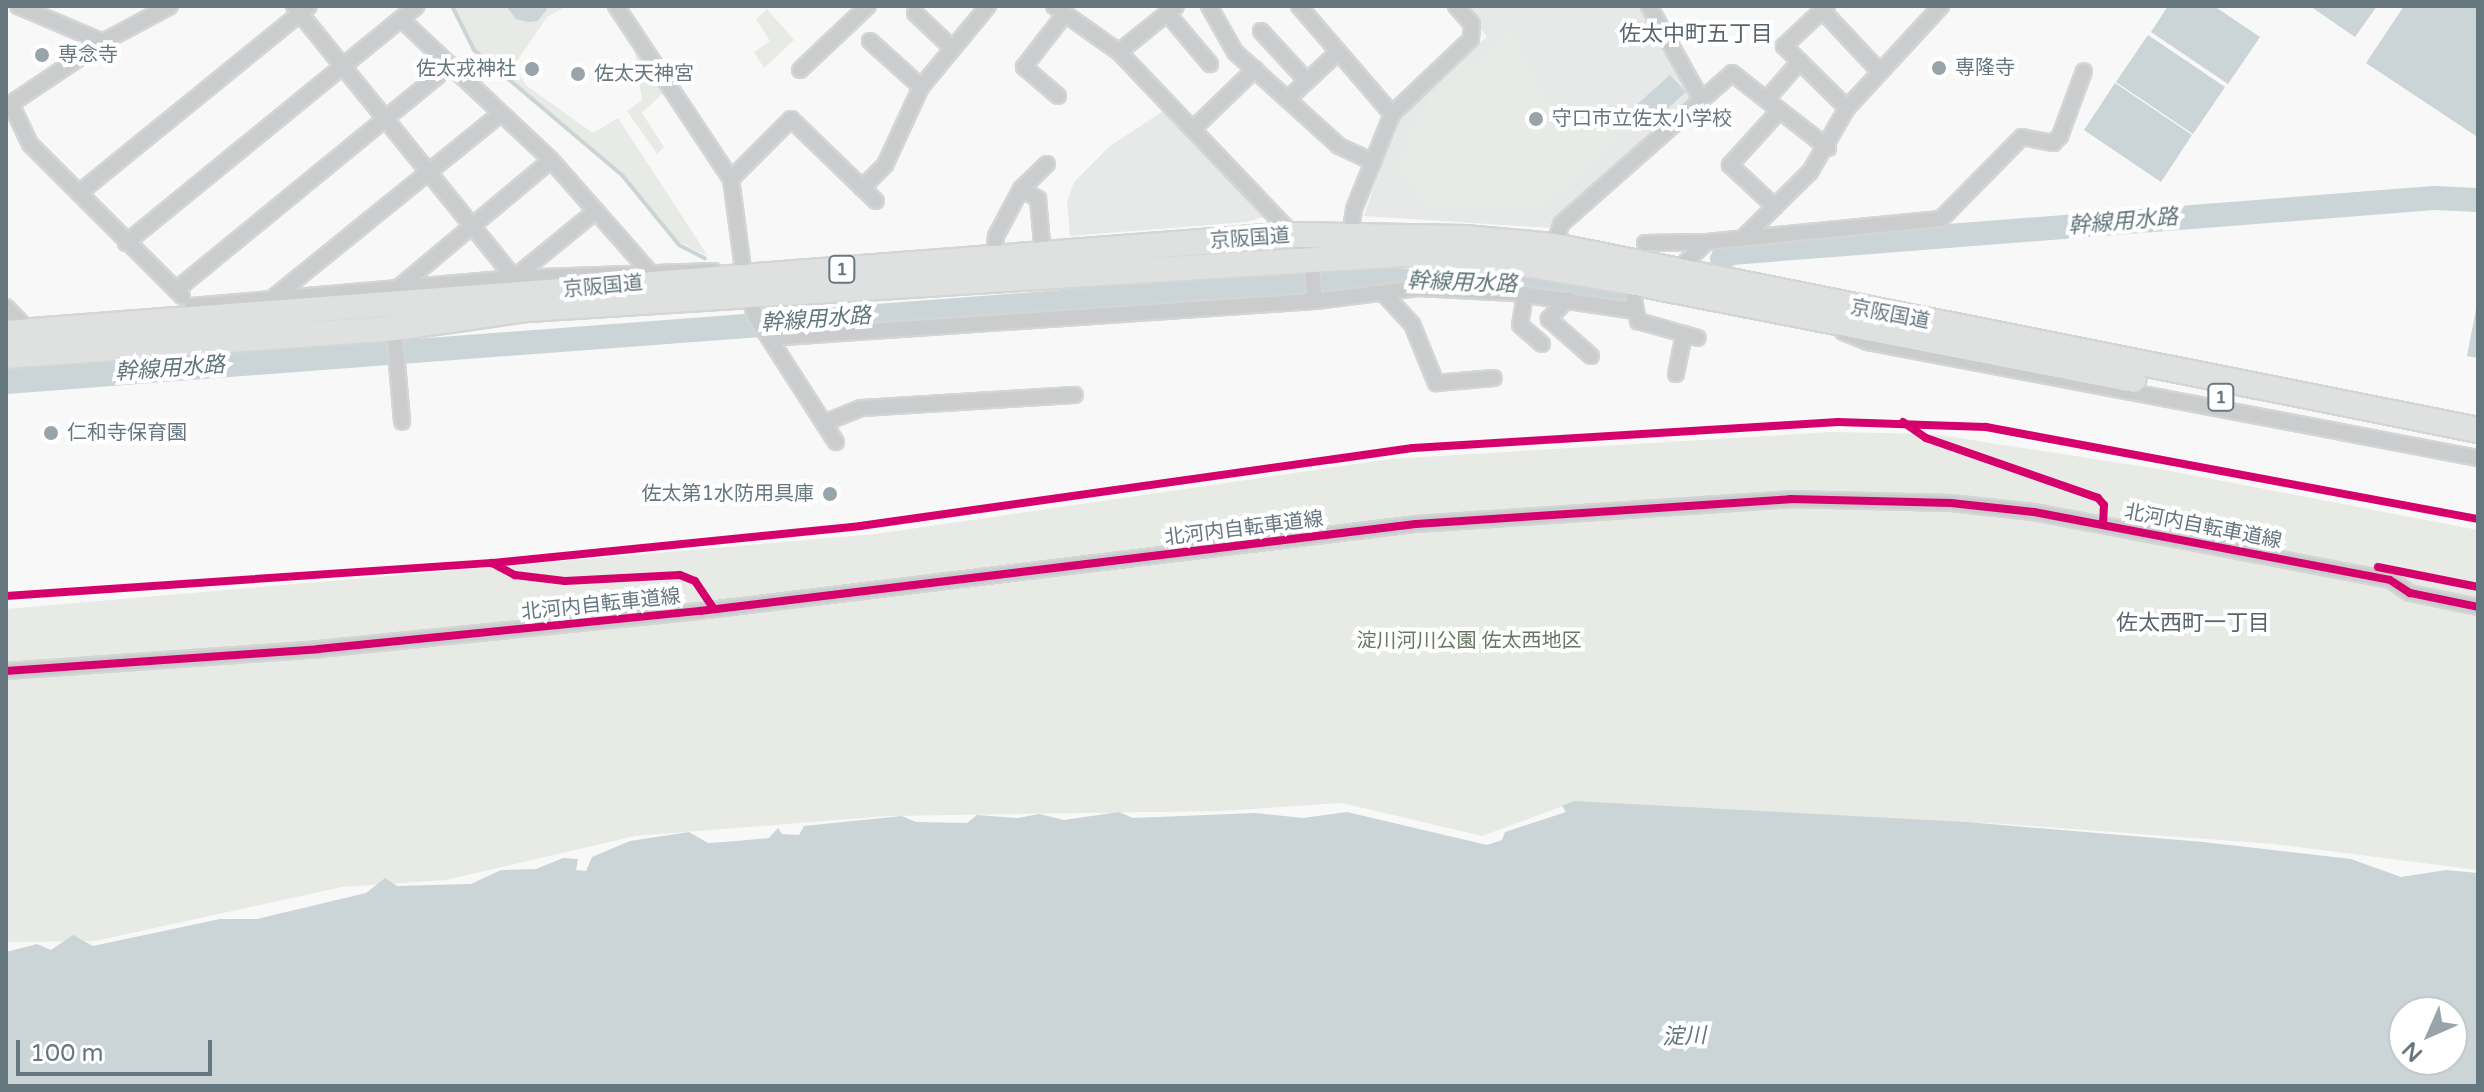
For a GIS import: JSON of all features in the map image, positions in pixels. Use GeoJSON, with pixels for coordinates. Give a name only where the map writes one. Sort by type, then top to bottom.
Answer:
{"type":"FeatureCollection","features":[{"type":"Feature","properties":{"kind":"highway","name":"京阪国道"},"geometry":{"type":"LineString","coordinates":[[18,332],[195,313],[749,297],[994,258],[1293,235],[1350,235],[1554,246],[1967,340],[2478,447]]}},
{"type":"Feature","properties":{"kind":"highway","name":"京阪国道"},"geometry":{"type":"LineString","coordinates":[[6,356],[395,336],[528,309],[1312,266],[1408,254],[1470,258],[1631,282],[1807,317],[1967,340],[2478,430]]}},
{"type":"Feature","properties":{"kind":"street"},"geometry":{"type":"LineString","coordinates":[[18,6],[103,42]]}},
{"type":"Feature","properties":{"kind":"street"},"geometry":{"type":"LineString","coordinates":[[126,243],[417,6]]}},
{"type":"Feature","properties":{"kind":"street"},"geometry":{"type":"LineString","coordinates":[[616,6],[731,179],[749,297],[768,337],[836,442]]}},
{"type":"Feature","properties":{"kind":"street"},"geometry":{"type":"LineString","coordinates":[[800,70],[868,6]]}},
{"type":"Feature","properties":{"kind":"street"},"geometry":{"type":"LineString","coordinates":[[862,188],[885,165],[921,87],[988,6]]}},
{"type":"Feature","properties":{"kind":"street"},"geometry":{"type":"LineString","coordinates":[[1209,6],[1235,52],[1290,97],[1339,146],[1374,162]]}},
{"type":"Feature","properties":{"kind":"street"},"geometry":{"type":"LineString","coordinates":[[1299,6],[1392,114]]}},
{"type":"Feature","properties":{"kind":"street"},"geometry":{"type":"LineString","coordinates":[[1350,235],[1392,114],[1471,39],[1472,24],[1456,6]]}},
{"type":"Feature","properties":{"kind":"street"},"geometry":{"type":"LineString","coordinates":[[1649,6],[1701,99]]}},
{"type":"Feature","properties":{"kind":"street"},"geometry":{"type":"LineString","coordinates":[[1745,236],[1828,148],[1847,108],[1941,6]]}},
{"type":"Feature","properties":{"kind":"street"},"geometry":{"type":"LineString","coordinates":[[168,7],[103,42],[8,106],[30,144],[176,290],[195,313],[273,298],[514,278],[694,268],[749,297]]}},
{"type":"Feature","properties":{"kind":"street"},"geometry":{"type":"LineString","coordinates":[[1847,108],[1784,46],[1824,8],[1880,72]]}},
{"type":"Feature","properties":{"kind":"street"},"geometry":{"type":"LineString","coordinates":[[79,193],[301,9],[343,67],[514,278]]}},
{"type":"Feature","properties":{"kind":"street"},"geometry":{"type":"LineString","coordinates":[[1119,52],[1172,9],[1210,64]]}},
{"type":"Feature","properties":{"kind":"street"},"geometry":{"type":"LineString","coordinates":[[1058,96],[1024,67],[1059,10],[1119,52],[1293,235],[1312,266],[1315,296]]}},
{"type":"Feature","properties":{"kind":"street"},"geometry":{"type":"LineString","coordinates":[[915,13],[953,49]]}},
{"type":"Feature","properties":{"kind":"street"},"geometry":{"type":"LineString","coordinates":[[402,20],[448,67],[551,160],[648,270]]}},
{"type":"Feature","properties":{"kind":"street"},"geometry":{"type":"LineString","coordinates":[[1261,31],[1307,81]]}},
{"type":"Feature","properties":{"kind":"street"},"geometry":{"type":"LineString","coordinates":[[870,41],[921,87]]}},
{"type":"Feature","properties":{"kind":"street"},"geometry":{"type":"LineString","coordinates":[[1290,97],[1337,53]]}},
{"type":"Feature","properties":{"kind":"street"},"geometry":{"type":"LineString","coordinates":[[1767,99],[1800,61]]}},
{"type":"Feature","properties":{"kind":"street"},"geometry":{"type":"LineString","coordinates":[[176,290],[448,67]]}},
{"type":"Feature","properties":{"kind":"street"},"geometry":{"type":"LineString","coordinates":[[1194,128],[1255,69]]}},
{"type":"Feature","properties":{"kind":"street"},"geometry":{"type":"LineString","coordinates":[[1645,243],[1706,242],[1941,219],[2022,137],[2053,143],[2060,136],[2084,71]]}},
{"type":"Feature","properties":{"kind":"street"},"geometry":{"type":"LineString","coordinates":[[1554,246],[1561,224],[1732,73],[1828,148]]}},
{"type":"Feature","properties":{"kind":"street"},"geometry":{"type":"LineString","coordinates":[[1775,207],[1730,165],[1780,110]]}},
{"type":"Feature","properties":{"kind":"street"},"geometry":{"type":"LineString","coordinates":[[273,298],[500,114]]}},
{"type":"Feature","properties":{"kind":"street"},"geometry":{"type":"LineString","coordinates":[[731,179],[791,119],[876,201]]}},
{"type":"Feature","properties":{"kind":"street"},"geometry":{"type":"LineString","coordinates":[[398,288],[551,160]]}},
{"type":"Feature","properties":{"kind":"street"},"geometry":{"type":"LineString","coordinates":[[994,258],[996,236],[1021,189],[1047,164]]}},
{"type":"Feature","properties":{"kind":"street"},"geometry":{"type":"LineString","coordinates":[[1021,189],[1038,199],[1043,254]]}},
{"type":"Feature","properties":{"kind":"street"},"geometry":{"type":"LineString","coordinates":[[514,278],[596,211]]}},
{"type":"Feature","properties":{"kind":"street"},"geometry":{"type":"LineString","coordinates":[[1676,272],[1706,242]]}},
{"type":"Feature","properties":{"kind":"street"},"geometry":{"type":"LineString","coordinates":[[1631,282],[1638,321],[1691,336],[1676,374]]}},
{"type":"Feature","properties":{"kind":"street"},"geometry":{"type":"LineString","coordinates":[[768,337],[1458,288],[1568,299],[1636,311]]}},
{"type":"Feature","properties":{"kind":"street"},"geometry":{"type":"LineString","coordinates":[[1383,293],[1412,324],[1436,383],[1494,378]]}},
{"type":"Feature","properties":{"kind":"street"},"geometry":{"type":"LineString","coordinates":[[1525,294],[1520,325],[1542,344]]}},
{"type":"Feature","properties":{"kind":"street"},"geometry":{"type":"LineString","coordinates":[[1568,299],[1549,319],[1591,356]]}},
{"type":"Feature","properties":{"kind":"street"},"geometry":{"type":"LineString","coordinates":[[6,307],[18,332]]}},
{"type":"Feature","properties":{"kind":"street"},"geometry":{"type":"LineString","coordinates":[[1807,317],[1868,342],[2478,458]]}},
{"type":"Feature","properties":{"kind":"street"},"geometry":{"type":"LineString","coordinates":[[395,336],[402,422]]}},
{"type":"Feature","properties":{"kind":"street"},"geometry":{"type":"LineString","coordinates":[[824,423],[861,408],[1075,395]]}},
{"type":"Feature","properties":{"kind":"street","name":"北河内自転車道線"},"geometry":{"type":"LineString","coordinates":[[6,671],[318,649],[669,614],[1416,524],[1790,499],[1951,503],[2034,512],[2390,580],[2410,593],[2478,607]]}},
{"type":"Feature","properties":{"kind":"shaded area","name":"守口市立佐太小学校"},"geometry":{"type":"Polygon","coordinates":[[[1464,6],[1641,6],[1692,93],[1690,102],[1551,228],[1364,216],[1391,135],[1417,92],[1487,37],[1464,6]]]}},
{"type":"Feature","properties":{"kind":"shaded area"},"geometry":{"type":"Polygon","coordinates":[[[1168,108],[1267,216],[1247,222],[1070,236],[1067,202],[1074,182],[1110,146],[1168,108]]]}},
{"type":"Feature","properties":{"kind":"green space"},"geometry":{"type":"Polygon","coordinates":[[[454,6],[567,6],[547,17],[513,67],[527,86],[593,133],[618,118],[708,256],[679,242],[622,173],[474,49],[454,6]]]}},
{"type":"Feature","properties":{"kind":"green space"},"geometry":{"type":"Polygon","coordinates":[[[767,9],[794,40],[764,68],[754,52],[770,41],[756,19],[767,9]]]}},
{"type":"Feature","properties":{"kind":"green space"},"geometry":{"type":"Polygon","coordinates":[[[1512,34],[1549,110],[1609,125],[1620,137],[1537,211],[1428,205],[1398,167],[1427,99],[1512,34]]]}},
{"type":"Feature","properties":{"kind":"green space"},"geometry":{"type":"Polygon","coordinates":[[[634,46],[665,91],[642,113],[664,147],[657,154],[627,111],[642,100],[634,46]]]}},
{"type":"Feature","properties":{"kind":"green space","name":"淀川河川公園 佐太西地区"},"geometry":{"type":"Polygon","coordinates":[[[1831,432],[1933,434],[2165,470],[2478,530],[2478,870],[2274,844],[2006,824],[1563,806],[1482,836],[1342,803],[1223,811],[888,816],[635,836],[446,880],[342,887],[95,941],[6,942],[6,609],[876,534],[1391,459],[1831,432]]]}},
{"type":"Feature","properties":{"kind":"water"},"geometry":{"type":"Polygon","coordinates":[[[506,6],[549,6],[538,21],[528,22],[516,19],[506,6]]]}},
{"type":"Feature","properties":{"kind":"water"},"geometry":{"type":"Polygon","coordinates":[[[2168,6],[2214,6],[2260,37],[2228,84],[2151,32],[2168,6]]]}},
{"type":"Feature","properties":{"kind":"water"},"geometry":{"type":"Polygon","coordinates":[[[2310,6],[2377,6],[2355,37],[2310,6]]]}},
{"type":"Feature","properties":{"kind":"water"},"geometry":{"type":"Polygon","coordinates":[[[2404,6],[2478,8],[2476,136],[2366,63],[2404,6]]]}},
{"type":"Feature","properties":{"kind":"water"},"geometry":{"type":"Polygon","coordinates":[[[2148,35],[2225,87],[2193,134],[2116,82],[2148,35]]]}},
{"type":"Feature","properties":{"kind":"water"},"geometry":{"type":"Polygon","coordinates":[[[1670,75],[1686,92],[1649,125],[1634,107],[1670,75]]]}},
{"type":"Feature","properties":{"kind":"water"},"geometry":{"type":"Polygon","coordinates":[[[2115,83],[2192,135],[2161,182],[2084,130],[2115,83]]]}},
{"type":"Feature","properties":{"kind":"water"},"geometry":{"type":"Polygon","coordinates":[[[2478,299],[2478,358],[2467,356],[2478,299]]]}},
{"type":"Feature","properties":{"kind":"water","name":"淀川"},"geometry":{"type":"Polygon","coordinates":[[[1574,801],[1966,822],[2203,842],[2351,859],[2401,877],[2446,870],[2478,873],[2478,1086],[6,1086],[6,952],[37,944],[51,950],[73,935],[93,946],[220,919],[257,919],[366,893],[385,878],[397,886],[471,884],[501,870],[536,869],[563,858],[578,859],[576,870],[586,871],[592,857],[630,841],[689,832],[708,843],[769,838],[778,828],[782,834],[799,835],[804,826],[902,816],[916,822],[967,823],[977,815],[1018,818],[1039,814],[1064,820],[1119,812],[1133,818],[1255,813],[1303,818],[1347,812],[1487,845],[1502,840],[1505,832],[1566,812],[1562,806],[1574,801]]]}},
{"type":"Feature","properties":{"kind":"waterway"},"geometry":{"type":"LineString","coordinates":[[452,6],[474,50],[622,175],[679,245],[705,258]]}},
{"type":"Feature","properties":{"kind":"waterway","name":"幹線用水路"},"geometry":{"type":"LineString","coordinates":[[1722,259],[1731,253],[2434,198],[2478,200]]}},
{"type":"Feature","properties":{"kind":"waterway","name":"幹線用水路"},"geometry":{"type":"LineString","coordinates":[[6,382],[1353,280],[1508,283],[1626,301]]}},
{"type":"Feature","properties":{"kind":"cycle path"},"geometry":{"type":"LineString","coordinates":[[6,596],[492,563],[860,526],[1413,448],[1838,422],[1986,427],[2478,519]]}},
{"type":"Feature","properties":{"kind":"cycle path"},"geometry":{"type":"LineString","coordinates":[[1903,422],[1926,438],[2098,498],[2104,505],[2103,524]]}},
{"type":"Feature","properties":{"kind":"cycle path"},"geometry":{"type":"LineString","coordinates":[[6,671],[318,649],[700,611],[1416,524],[1790,499],[1951,503],[2034,512],[2390,580],[2410,593],[2478,607]]}},
{"type":"Feature","properties":{"kind":"cycle path"},"geometry":{"type":"LineString","coordinates":[[492,563],[515,575],[565,581],[680,575],[695,581],[713,608]]}},
{"type":"Feature","properties":{"kind":"cycle path"},"geometry":{"type":"LineString","coordinates":[[2378,567],[2478,587]]}},
{"type":"Feature","properties":{"kind":"place","name":"専念寺"},"geometry":{"type":"Point","coordinates":[42,55]}},
{"type":"Feature","properties":{"kind":"place","name":"専隆寺"},"geometry":{"type":"Point","coordinates":[1939,68]}},
{"type":"Feature","properties":{"kind":"place","name":"佐太戎神社"},"geometry":{"type":"Point","coordinates":[532,69]}},
{"type":"Feature","properties":{"kind":"place","name":"佐太天神宮"},"geometry":{"type":"Point","coordinates":[578,74]}},
{"type":"Feature","properties":{"kind":"place","name":"守口市立佐太小学校"},"geometry":{"type":"Point","coordinates":[1536,119]}},
{"type":"Feature","properties":{"kind":"place","name":"仁和寺保育園"},"geometry":{"type":"Point","coordinates":[51,433]}},
{"type":"Feature","properties":{"kind":"place","name":"佐太第1水防用具庫"},"geometry":{"type":"Point","coordinates":[830,494]}},
{"type":"Feature","properties":{"kind":"district","name":"佐太中町五丁目"},"geometry":{"type":"Point","coordinates":[1696,35]}},
{"type":"Feature","properties":{"kind":"district","name":"佐太西町一丁目"},"geometry":{"type":"Point","coordinates":[2193,624]}}]}
